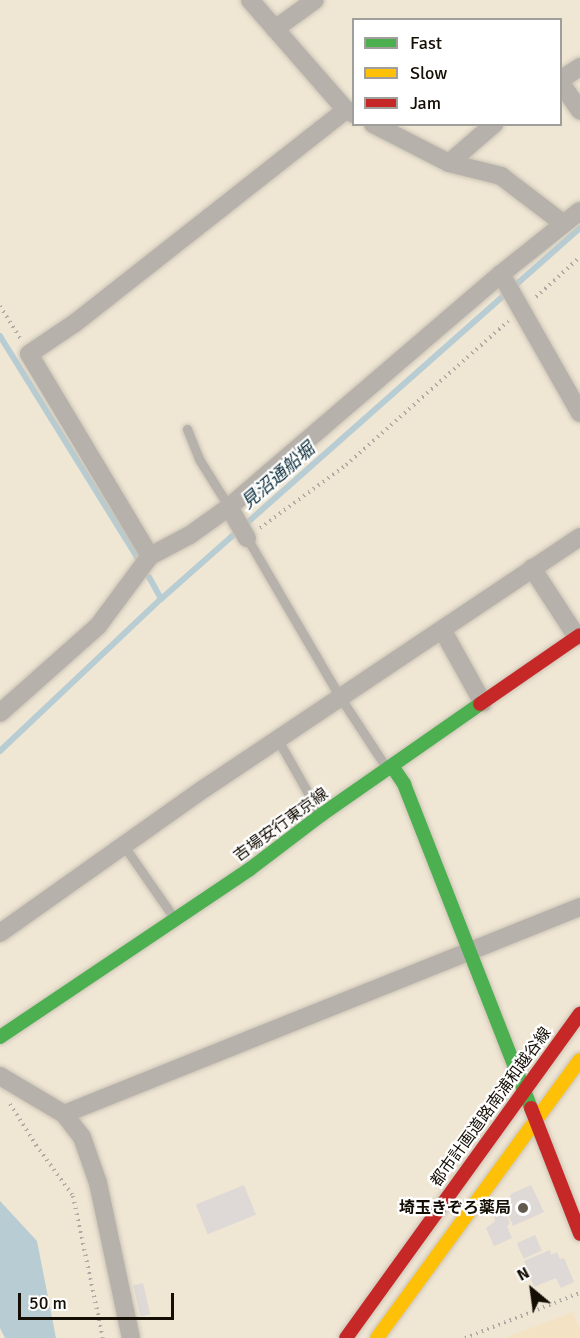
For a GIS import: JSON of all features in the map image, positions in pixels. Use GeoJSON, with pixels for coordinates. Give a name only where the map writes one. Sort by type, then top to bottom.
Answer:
{"type":"FeatureCollection","features":[{"type":"Feature","properties":{"kind":"street"},"geometry":{"type":"LineString","coordinates":[[275,29],[315,0]]}},
{"type":"Feature","properties":{"kind":"street"},"geometry":{"type":"LineString","coordinates":[[150,556],[29,354],[75,323],[350,112],[275,29],[253,1]]}},
{"type":"Feature","properties":{"kind":"street"},"geometry":{"type":"LineString","coordinates":[[562,80],[580,67]]}},
{"type":"Feature","properties":{"kind":"street"},"geometry":{"type":"LineString","coordinates":[[562,83],[580,111]]}},
{"type":"Feature","properties":{"kind":"street"},"geometry":{"type":"LineString","coordinates":[[377,126],[449,163],[501,176],[564,224]]}},
{"type":"Feature","properties":{"kind":"street"},"geometry":{"type":"LineString","coordinates":[[449,163],[492,126]]}},
{"type":"Feature","properties":{"kind":"street"},"geometry":{"type":"LineString","coordinates":[[0,713],[98,626],[150,556],[190,535],[229,507],[501,274],[580,211]]}},
{"type":"Feature","properties":{"kind":"street"},"geometry":{"type":"LineString","coordinates":[[501,274],[580,411]]}},
{"type":"Feature","properties":{"kind":"street"},"geometry":{"type":"LineString","coordinates":[[229,507],[247,538]]}},
{"type":"Feature","properties":{"kind":"street"},"geometry":{"type":"LineString","coordinates":[[0,933],[340,697],[443,631],[580,537]]}},
{"type":"Feature","properties":{"kind":"street"},"geometry":{"type":"LineString","coordinates":[[532,568],[579,636]]}},
{"type":"Feature","properties":{"kind":"street"},"geometry":{"type":"LineString","coordinates":[[443,631],[483,703]]}},
{"type":"Feature","properties":{"kind":"street","name":"吉場安行東京線"},"geometry":{"type":"LineString","coordinates":[[0,1037],[250,869],[321,815],[579,636]]}},
{"type":"Feature","properties":{"kind":"street"},"geometry":{"type":"LineString","coordinates":[[389,767],[404,784],[580,1234]]}},
{"type":"Feature","properties":{"kind":"street"},"geometry":{"type":"LineString","coordinates":[[64,1114],[580,908]]}},
{"type":"Feature","properties":{"kind":"street","name":"都市計画道路南浦和越谷線"},"geometry":{"type":"LineString","coordinates":[[346,1338],[580,1013]]}},
{"type":"Feature","properties":{"kind":"street"},"geometry":{"type":"LineString","coordinates":[[377,1338],[580,1060]]}},
{"type":"Feature","properties":{"kind":"street"},"geometry":{"type":"LineString","coordinates":[[0,1076],[64,1114],[82,1137],[98,1183],[131,1338]]}},
{"type":"Feature","properties":{"kind":"lane"},"geometry":{"type":"LineString","coordinates":[[187,429],[199,459],[229,507]]}},
{"type":"Feature","properties":{"kind":"lane"},"geometry":{"type":"LineString","coordinates":[[247,538],[340,697],[389,767]]}},
{"type":"Feature","properties":{"kind":"lane"},"geometry":{"type":"LineString","coordinates":[[278,740],[321,815]]}},
{"type":"Feature","properties":{"kind":"lane"},"geometry":{"type":"LineString","coordinates":[[124,846],[175,919]]}},
{"type":"Feature","properties":{"kind":"path"},"geometry":{"type":"LineString","coordinates":[[247,538],[346,465],[580,257]]}},
{"type":"Feature","properties":{"kind":"path"},"geometry":{"type":"LineString","coordinates":[[0,306],[29,354]]}},
{"type":"Feature","properties":{"kind":"path"},"geometry":{"type":"LineString","coordinates":[[6,1098],[73,1196],[103,1338]]}},
{"type":"Feature","properties":{"kind":"path"},"geometry":{"type":"LineString","coordinates":[[465,1338],[580,1293]]}},
{"type":"Feature","properties":{"kind":"shaded area"},"geometry":{"type":"Polygon","coordinates":[[[573,1312],[580,1330],[580,1338],[505,1338],[573,1312]]]}},
{"type":"Feature","properties":{"kind":"water"},"geometry":{"type":"Polygon","coordinates":[[[0,1201],[37,1241],[56,1338],[5,1338],[0,1328],[0,1201]]]}},
{"type":"Feature","properties":{"kind":"building"},"geometry":{"type":"Polygon","coordinates":[[[244,1185],[256,1215],[208,1234],[196,1204],[244,1185]]]}},
{"type":"Feature","properties":{"kind":"building"},"geometry":{"type":"Polygon","coordinates":[[[531,1185],[544,1212],[513,1226],[505,1207],[511,1194],[531,1185]]]}},
{"type":"Feature","properties":{"kind":"building"},"geometry":{"type":"Polygon","coordinates":[[[501,1214],[503,1217],[507,1215],[510,1224],[507,1226],[512,1238],[494,1246],[486,1228],[495,1221],[494,1217],[501,1214]]]}},
{"type":"Feature","properties":{"kind":"building"},"geometry":{"type":"Polygon","coordinates":[[[535,1235],[542,1251],[524,1259],[517,1243],[535,1235]]]}},
{"type":"Feature","properties":{"kind":"building"},"geometry":{"type":"Polygon","coordinates":[[[550,1250],[551,1255],[557,1252],[560,1259],[564,1258],[574,1282],[561,1288],[556,1278],[534,1287],[524,1261],[550,1250]]]}},
{"type":"Feature","properties":{"kind":"building"},"geometry":{"type":"Polygon","coordinates":[[[143,1283],[150,1314],[140,1316],[133,1285],[143,1283]]]}},
{"type":"Feature","properties":{"kind":"waterway","name":"見沼通船堀"},"geometry":{"type":"LineString","coordinates":[[0,751],[161,599],[580,228]]}},
{"type":"Feature","properties":{"kind":"waterway"},"geometry":{"type":"LineString","coordinates":[[0,336],[138,559]]}},
{"type":"Feature","properties":{"kind":"waterway"},"geometry":{"type":"LineString","coordinates":[[149,577],[161,599]]}},
{"type":"Feature","properties":{"kind":"traffic: fast"},"geometry":{"type":"LineString","coordinates":[[0,1037],[250,869],[321,815],[480,704]]}},
{"type":"Feature","properties":{"kind":"traffic: fast"},"geometry":{"type":"LineString","coordinates":[[392,766],[404,784],[531,1108]]}},
{"type":"Feature","properties":{"kind":"traffic: slow"},"geometry":{"type":"LineString","coordinates":[[377,1338],[580,1060]]}},
{"type":"Feature","properties":{"kind":"traffic: jam"},"geometry":{"type":"LineString","coordinates":[[480,704],[580,635]]}},
{"type":"Feature","properties":{"kind":"traffic: jam"},"geometry":{"type":"LineString","coordinates":[[346,1338],[580,1013]]}},
{"type":"Feature","properties":{"kind":"traffic: jam"},"geometry":{"type":"LineString","coordinates":[[531,1108],[580,1234]]}},
{"type":"Feature","properties":{"kind":"place","name":"埼玉きぞろ薬局"},"geometry":{"type":"Point","coordinates":[523,1208]}}]}
